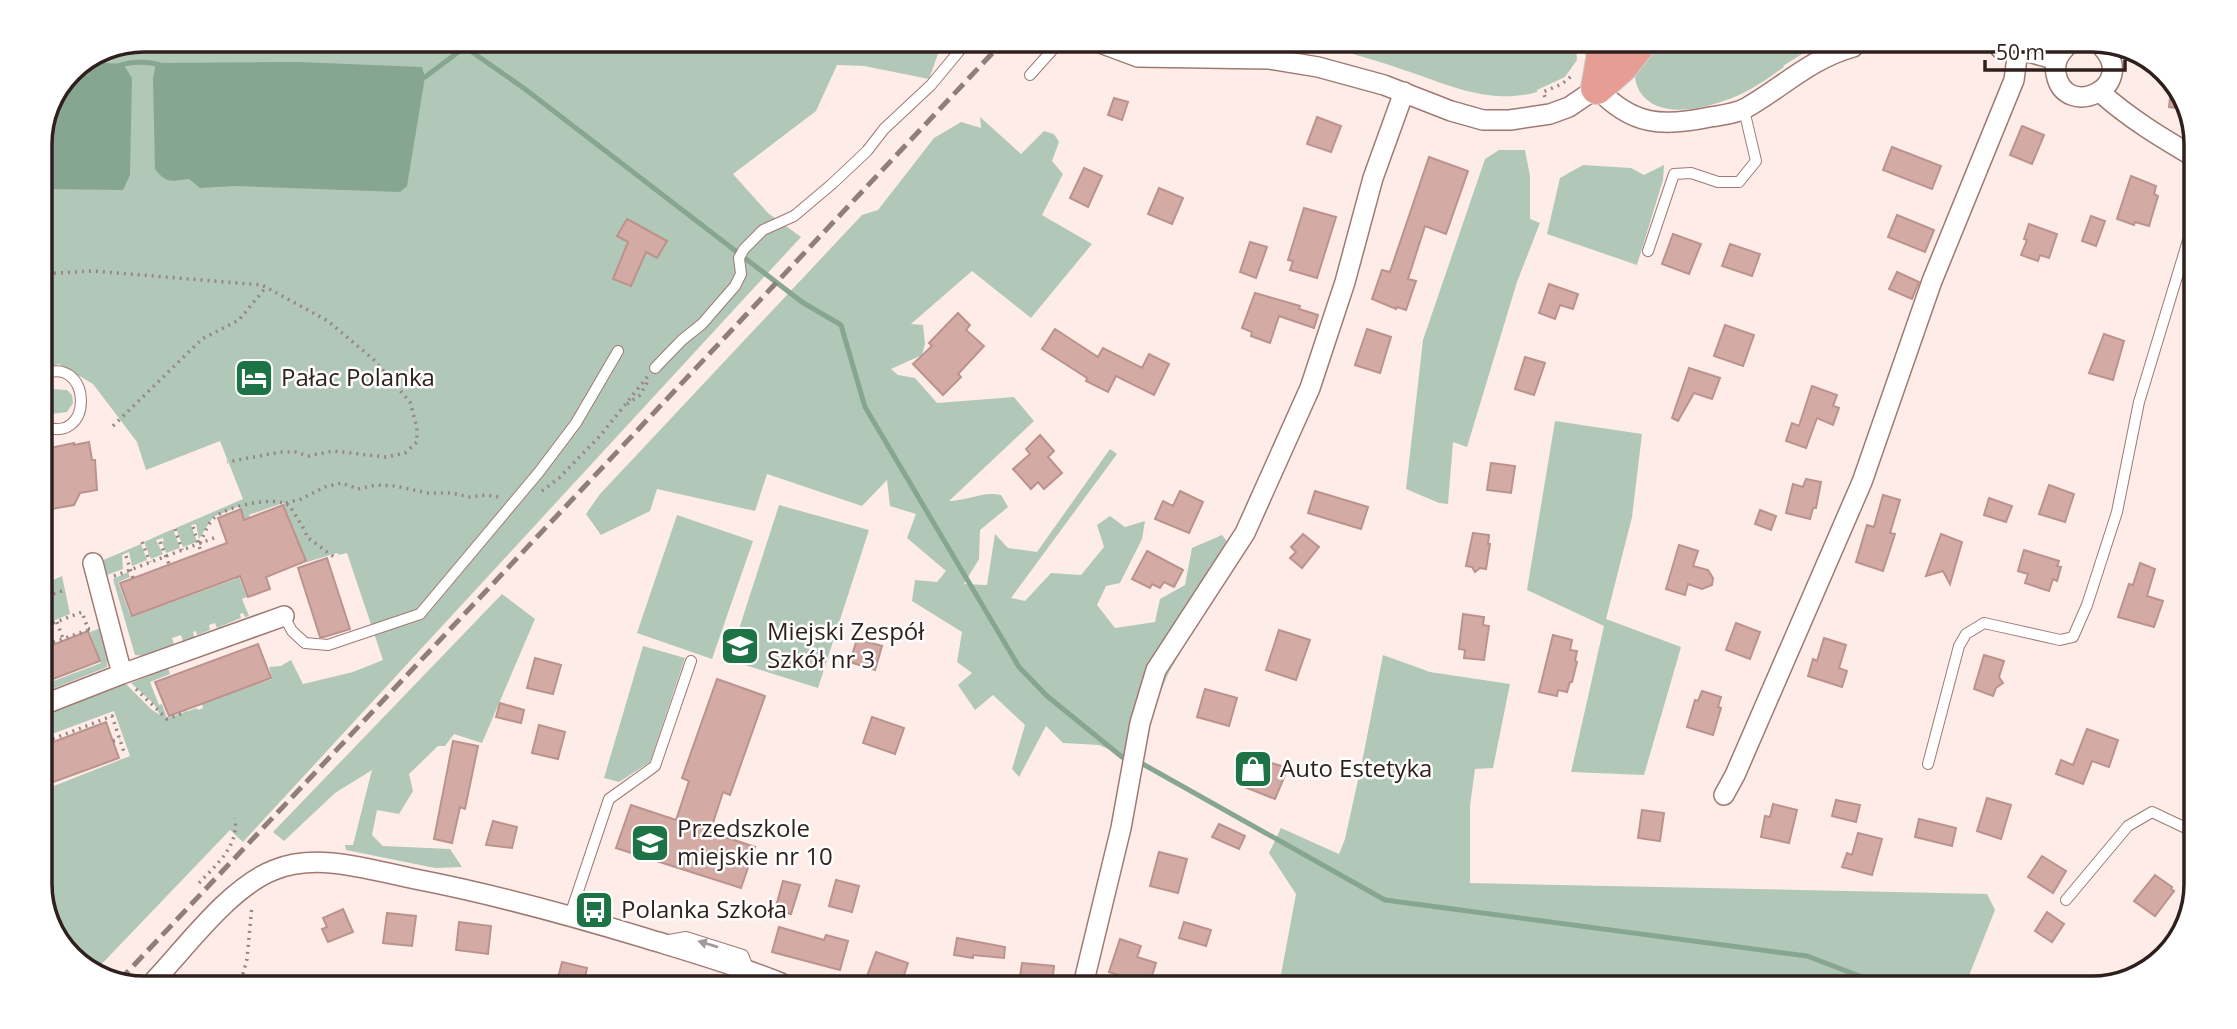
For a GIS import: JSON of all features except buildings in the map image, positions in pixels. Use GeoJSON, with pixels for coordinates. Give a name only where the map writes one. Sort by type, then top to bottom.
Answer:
{"type":"FeatureCollection","features":[{"type":"Feature","properties":{"kind":"main road"},"geometry":{"type":"LineString","coordinates":[[1592,67],[1621,67],[1632,53]]}},
{"type":"Feature","properties":{"kind":"street"},"geometry":{"type":"LineString","coordinates":[[1127,53],[1138,57],[1269,58],[1318,66],[1483,120],[1510,120],[1550,114],[1569,107],[1592,67],[1619,108],[1647,120],[1676,124],[1744,110],[1830,53]]}},
{"type":"Feature","properties":{"kind":"street"},"geometry":{"type":"LineString","coordinates":[[1724,795],[1862,482],[1932,282],[2014,80],[2010,53]]}},
{"type":"Feature","properties":{"kind":"street"},"geometry":{"type":"LineString","coordinates":[[2061,54],[2057,78],[2067,92],[2084,97],[2100,92],[2111,77],[2108,54]]}},
{"type":"Feature","properties":{"kind":"street"},"geometry":{"type":"LineString","coordinates":[[1085,976],[1121,828],[1139,723],[1156,670],[1245,533],[1310,388],[1345,282],[1373,178],[1404,92]]}},
{"type":"Feature","properties":{"kind":"street"},"geometry":{"type":"LineString","coordinates":[[2100,92],[2125,114],[2184,151]]}},
{"type":"Feature","properties":{"kind":"street"},"geometry":{"type":"LineString","coordinates":[[93,563],[122,674]]}},
{"type":"Feature","properties":{"kind":"street"},"geometry":{"type":"LineString","coordinates":[[53,701],[284,616]]}},
{"type":"Feature","properties":{"kind":"street"},"geometry":{"type":"LineString","coordinates":[[159,976],[220,909],[248,883],[275,869],[297,864],[325,863],[466,889],[570,915],[764,976]]}},
{"type":"Feature","properties":{"kind":"lane"},"geometry":{"type":"LineString","coordinates":[[655,368],[702,324],[735,286],[741,274],[741,253],[764,230],[794,216],[832,184],[867,151],[884,128],[932,85],[958,53]]}},
{"type":"Feature","properties":{"kind":"lane"},"geometry":{"type":"LineString","coordinates":[[1030,75],[1050,53]]}},
{"type":"Feature","properties":{"kind":"lane"},"geometry":{"type":"LineString","coordinates":[[1648,251],[1674,174],[1691,173],[1718,182],[1739,181],[1756,161],[1744,110]]}},
{"type":"Feature","properties":{"kind":"lane"},"geometry":{"type":"LineString","coordinates":[[1928,764],[1959,646],[1966,634],[1984,624],[2060,640],[2073,637],[2087,605],[2117,512],[2139,402],[2184,254]]}},
{"type":"Feature","properties":{"kind":"lane"},"geometry":{"type":"LineString","coordinates":[[284,616],[292,631],[305,643],[328,645],[420,614],[518,498],[576,423],[618,351]]}},
{"type":"Feature","properties":{"kind":"lane"},"geometry":{"type":"LineString","coordinates":[[53,373],[62,373],[70,377],[81,390],[82,407],[78,416],[63,428],[53,429]]}},
{"type":"Feature","properties":{"kind":"lane"},"geometry":{"type":"LineString","coordinates":[[570,915],[609,799],[655,766],[691,661]]}},
{"type":"Feature","properties":{"kind":"lane"},"geometry":{"type":"LineString","coordinates":[[2066,900],[2128,826],[2152,812],[2184,828]]}},
{"type":"Feature","properties":{"kind":"path"},"geometry":{"type":"LineString","coordinates":[[1546,102],[1544,92],[1592,67]]}},
{"type":"Feature","properties":{"kind":"path"},"geometry":{"type":"LineString","coordinates":[[53,273],[93,271],[225,281],[266,287],[328,321],[374,360],[410,402],[417,428],[417,442],[405,453],[386,457],[332,451],[308,456],[296,452],[281,452],[228,462]]}},
{"type":"Feature","properties":{"kind":"path"},"geometry":{"type":"LineString","coordinates":[[113,426],[202,339],[239,320],[266,287]]}},
{"type":"Feature","properties":{"kind":"path"},"geometry":{"type":"LineString","coordinates":[[200,544],[214,518],[220,514],[255,502],[286,503],[342,483],[358,489],[376,485],[395,486],[428,493],[451,493],[470,497],[486,495],[518,498],[537,494],[546,489],[591,445],[655,368]]}},
{"type":"Feature","properties":{"kind":"path"},"geometry":{"type":"LineString","coordinates":[[286,503],[306,530],[307,537],[334,557]]}},
{"type":"Feature","properties":{"kind":"path"},"geometry":{"type":"LineString","coordinates":[[193,527],[201,552]]}},
{"type":"Feature","properties":{"kind":"path"},"geometry":{"type":"LineString","coordinates":[[175,529],[182,550]]}},
{"type":"Feature","properties":{"kind":"path"},"geometry":{"type":"LineString","coordinates":[[110,578],[214,538]]}},
{"type":"Feature","properties":{"kind":"path"},"geometry":{"type":"LineString","coordinates":[[142,542],[150,562]]}},
{"type":"Feature","properties":{"kind":"path"},"geometry":{"type":"LineString","coordinates":[[160,542],[169,564]]}},
{"type":"Feature","properties":{"kind":"path"},"geometry":{"type":"LineString","coordinates":[[127,556],[133,578]]}},
{"type":"Feature","properties":{"kind":"path"},"geometry":{"type":"LineString","coordinates":[[53,594],[65,590]]}},
{"type":"Feature","properties":{"kind":"path"},"geometry":{"type":"LineString","coordinates":[[53,623],[82,612],[88,629]]}},
{"type":"Feature","properties":{"kind":"path"},"geometry":{"type":"LineString","coordinates":[[57,622],[64,640]]}},
{"type":"Feature","properties":{"kind":"path"},"geometry":{"type":"LineString","coordinates":[[53,643],[108,623]]}},
{"type":"Feature","properties":{"kind":"path"},"geometry":{"type":"LineString","coordinates":[[135,689],[167,719],[186,712]]}},
{"type":"Feature","properties":{"kind":"path"},"geometry":{"type":"LineString","coordinates":[[53,740],[112,716],[125,755]]}},
{"type":"Feature","properties":{"kind":"path"},"geometry":{"type":"LineString","coordinates":[[113,741],[120,739]]}},
{"type":"Feature","properties":{"kind":"path"},"geometry":{"type":"LineString","coordinates":[[199,883],[229,849],[237,831],[235,818]]}},
{"type":"Feature","properties":{"kind":"path"},"geometry":{"type":"LineString","coordinates":[[242,976],[247,960],[253,896]]}},
{"type":"Feature","properties":{"kind":"shaded area"},"geometry":{"type":"Polygon","coordinates":[[[133,53],[938,53],[929,79],[864,66],[837,65],[816,111],[733,174],[768,213],[801,237],[243,842],[230,830],[101,965],[75,945],[57,914],[53,890],[53,786],[130,756],[114,711],[53,734],[53,712],[126,684],[160,715],[154,704],[131,683],[168,668],[170,674],[150,682],[167,718],[197,708],[198,710],[203,708],[202,704],[272,679],[269,667],[281,666],[291,660],[303,684],[353,672],[383,660],[347,553],[337,553],[307,562],[283,503],[249,515],[255,530],[250,532],[240,506],[213,517],[199,539],[196,524],[191,525],[197,542],[183,547],[176,528],[243,499],[220,441],[146,470],[137,442],[93,384],[59,364],[53,366],[53,139],[56,121],[62,104],[84,75],[115,57],[133,53]]]}},
{"type":"Feature","properties":{"kind":"shaded area"},"geometry":{"type":"Polygon","coordinates":[[[1350,53],[1576,53],[1577,60],[1565,77],[1537,92],[1504,96],[1456,88],[1350,53]]]}},
{"type":"Feature","properties":{"kind":"shaded area"},"geometry":{"type":"Polygon","coordinates":[[[1642,53],[1804,53],[1746,92],[1709,105],[1683,110],[1659,107],[1648,101],[1636,82],[1638,62],[1642,53]]]}},
{"type":"Feature","properties":{"kind":"shaded area"},"geometry":{"type":"Polygon","coordinates":[[[298,62],[422,67],[425,77],[407,186],[400,192],[237,186],[200,188],[189,179],[166,179],[155,169],[153,78],[156,63],[298,62]]]}},
{"type":"Feature","properties":{"kind":"shaded area"},"geometry":{"type":"Polygon","coordinates":[[[104,63],[123,64],[132,78],[130,175],[123,190],[53,189],[53,139],[62,104],[84,75],[104,63]]]}},
{"type":"Feature","properties":{"kind":"shaded area"},"geometry":{"type":"Polygon","coordinates":[[[980,117],[1021,154],[1044,131],[1054,134],[1059,142],[1052,161],[1063,174],[1042,215],[1092,244],[1031,318],[972,271],[911,324],[923,325],[925,344],[922,355],[891,369],[898,375],[915,378],[937,403],[1014,397],[1034,421],[949,501],[994,494],[1001,495],[1008,507],[980,530],[979,559],[964,584],[987,585],[995,534],[1008,548],[1037,552],[1110,449],[1117,454],[1011,598],[1025,601],[1051,573],[1081,575],[1104,547],[1097,525],[1110,516],[1125,527],[1145,521],[1142,539],[1120,583],[1106,586],[1097,605],[1115,628],[1155,622],[1160,599],[1185,585],[1192,548],[1222,535],[1237,554],[1169,672],[1132,759],[1099,745],[1063,743],[1046,726],[1019,777],[1012,769],[1025,725],[993,695],[975,710],[958,685],[972,673],[957,662],[962,632],[912,601],[915,580],[937,582],[946,571],[907,538],[916,514],[890,506],[887,480],[862,506],[767,474],[755,511],[657,489],[650,511],[601,535],[586,514],[600,494],[862,215],[878,210],[934,138],[961,122],[981,128],[980,117]]]}},
{"type":"Feature","properties":{"kind":"shaded area"},"geometry":{"type":"Polygon","coordinates":[[[1499,150],[1525,150],[1530,176],[1530,219],[1540,223],[1517,282],[1467,447],[1453,442],[1448,504],[1439,503],[1406,489],[1423,340],[1485,159],[1499,150]]]}},
{"type":"Feature","properties":{"kind":"shaded area"},"geometry":{"type":"Polygon","coordinates":[[[1583,165],[1631,168],[1644,175],[1664,165],[1663,180],[1637,265],[1547,234],[1560,178],[1583,165]]]}},
{"type":"Feature","properties":{"kind":"shaded area"},"geometry":{"type":"Polygon","coordinates":[[[53,389],[67,390],[72,395],[73,403],[67,412],[53,414],[53,389]]]}},
{"type":"Feature","properties":{"kind":"shaded area"},"geometry":{"type":"Polygon","coordinates":[[[1555,421],[1642,434],[1632,517],[1606,619],[1681,647],[1644,775],[1571,772],[1604,626],[1527,590],[1555,421]]]}},
{"type":"Feature","properties":{"kind":"shaded area"},"geometry":{"type":"Polygon","coordinates":[[[779,505],[869,530],[818,688],[729,660],[779,505]]]}},
{"type":"Feature","properties":{"kind":"shaded area"},"geometry":{"type":"Polygon","coordinates":[[[677,515],[753,541],[712,659],[637,633],[677,515]]]}},
{"type":"Feature","properties":{"kind":"shaded area"},"geometry":{"type":"Polygon","coordinates":[[[173,529],[180,548],[166,553],[163,538],[156,540],[163,554],[151,559],[144,542],[173,529]]]}},
{"type":"Feature","properties":{"kind":"shaded area"},"geometry":{"type":"Polygon","coordinates":[[[141,544],[147,560],[132,566],[129,552],[122,555],[123,569],[104,576],[101,561],[141,544]]]}},
{"type":"Feature","properties":{"kind":"shaded area"},"geometry":{"type":"Polygon","coordinates":[[[236,570],[247,597],[242,599],[249,616],[240,614],[241,618],[217,628],[215,623],[209,625],[210,630],[197,635],[196,631],[193,632],[194,637],[183,641],[181,635],[172,638],[174,644],[144,656],[135,655],[113,579],[128,572],[130,577],[118,582],[131,617],[236,579],[233,571],[236,570]]]}},
{"type":"Feature","properties":{"kind":"shaded area"},"geometry":{"type":"Polygon","coordinates":[[[62,576],[70,614],[53,621],[53,580],[62,576]]]}},
{"type":"Feature","properties":{"kind":"shaded area"},"geometry":{"type":"Polygon","coordinates":[[[502,594],[535,619],[482,743],[454,734],[445,746],[438,746],[409,774],[413,791],[399,814],[377,810],[372,835],[383,846],[450,849],[462,867],[435,868],[346,850],[345,845],[353,845],[372,770],[335,793],[284,841],[273,832],[502,594]]]}},
{"type":"Feature","properties":{"kind":"shaded area"},"geometry":{"type":"Polygon","coordinates":[[[101,628],[108,653],[107,667],[53,689],[53,681],[101,663],[90,632],[101,628]]]}},
{"type":"Feature","properties":{"kind":"shaded area"},"geometry":{"type":"Polygon","coordinates":[[[643,646],[685,658],[650,762],[619,782],[604,778],[643,646]]]}},
{"type":"Feature","properties":{"kind":"shaded area"},"geometry":{"type":"Polygon","coordinates":[[[1383,655],[1430,672],[1510,684],[1493,768],[1475,769],[1470,806],[1470,883],[1987,894],[1995,910],[1969,976],[1281,976],[1296,894],[1269,853],[1281,828],[1339,854],[1345,839],[1383,655]]]}},
{"type":"Feature","properties":{"kind":"waterway"},"geometry":{"type":"LineString","coordinates":[[421,78],[457,53]]}},
{"type":"Feature","properties":{"kind":"waterway"},"geometry":{"type":"LineString","coordinates":[[474,53],[525,89],[802,302],[841,325],[865,407],[1019,667],[1047,696],[1122,757]]}},
{"type":"Feature","properties":{"kind":"waterway"},"geometry":{"type":"LineString","coordinates":[[118,66],[140,62],[163,66]]}},
{"type":"Feature","properties":{"kind":"waterway"},"geometry":{"type":"LineString","coordinates":[[1141,763],[1385,900],[1807,956],[1860,976]]}},
{"type":"Feature","properties":{"kind":"railway"},"geometry":{"type":"LineString","coordinates":[[125,974],[993,53]]}},
{"type":"Feature","properties":{"kind":"place","name":"Pałac Polanka"},"geometry":{"type":"Point","coordinates":[254,378]}},
{"type":"Feature","properties":{"kind":"place","name":"Miejski Zespół Szkół nr 3"},"geometry":{"type":"Point","coordinates":[740,646]}},
{"type":"Feature","properties":{"kind":"place","name":"Auto Estetyka"},"geometry":{"type":"Point","coordinates":[1253,769]}},
{"type":"Feature","properties":{"kind":"place","name":"Przedszkole miejskie nr 10"},"geometry":{"type":"Point","coordinates":[650,843]}},
{"type":"Feature","properties":{"kind":"place","name":"Polanka Szkoła"},"geometry":{"type":"Point","coordinates":[594,910]}}]}
